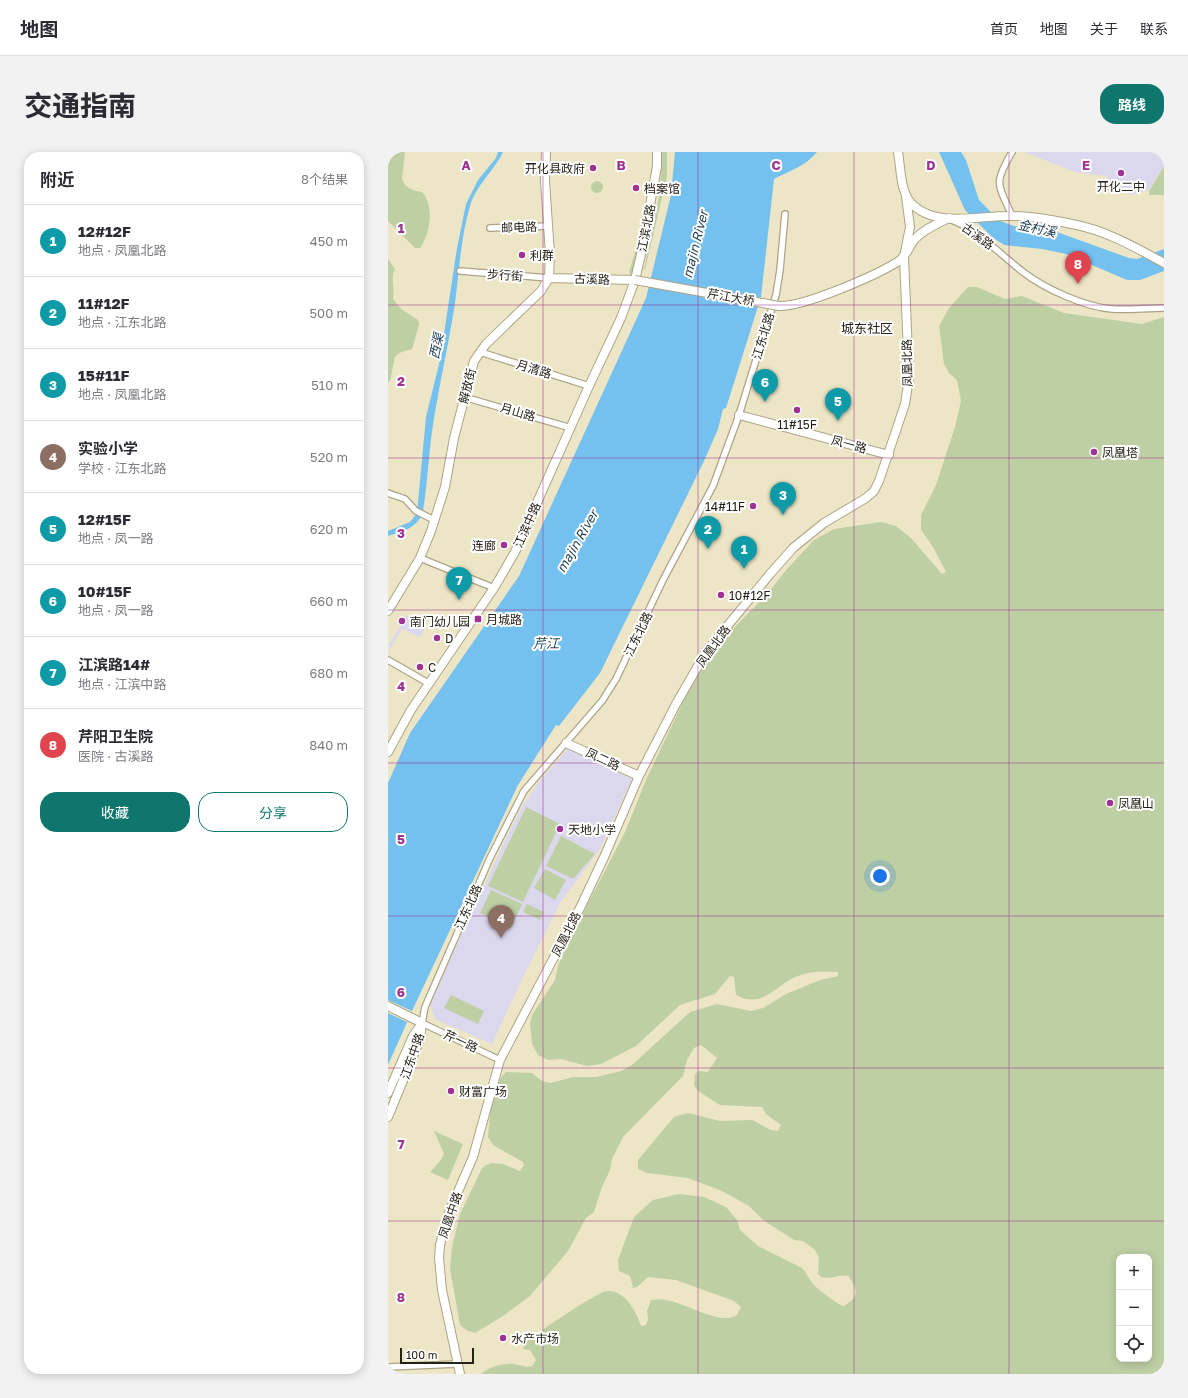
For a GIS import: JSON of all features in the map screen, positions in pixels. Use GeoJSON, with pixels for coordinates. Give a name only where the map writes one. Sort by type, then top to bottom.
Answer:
{"type":"FeatureCollection","features":[{"type":"Feature","properties":{"kind":"street"},"geometry":{"type":"LineString","coordinates":[[546,152],[550,254],[549,278]]}},
{"type":"Feature","properties":{"kind":"street","name":"江滨北路"},"geometry":{"type":"LineString","coordinates":[[635,280],[648,225],[657,152]]}},
{"type":"Feature","properties":{"kind":"street","name":"凤凰北路"},"geometry":{"type":"LineString","coordinates":[[500,1060],[584,899],[639,776],[690,678],[722,631],[793,548],[824,523],[847,510],[874,491],[879,481],[905,404],[909,378],[904,257],[910,227],[898,152]]}},
{"type":"Feature","properties":{"kind":"street"},"geometry":{"type":"LineString","coordinates":[[1012,152],[999,179],[999,186],[1012,216]]}},
{"type":"Feature","properties":{"kind":"street"},"geometry":{"type":"LineString","coordinates":[[906,196],[915,207],[923,212],[949,218],[1012,216],[1057,221],[1088,228],[1111,235],[1164,263]]}},
{"type":"Feature","properties":{"kind":"street","name":"江东北路"},"geometry":{"type":"LineString","coordinates":[[422,1022],[425,1007],[432,987],[490,858],[524,791],[602,701],[616,679],[663,580],[714,486],[739,415],[778,287],[785,214]]}},
{"type":"Feature","properties":{"kind":"street","name":"古溪路"},"geometry":{"type":"LineString","coordinates":[[779,306],[788,306],[807,301],[852,283],[904,257],[920,235],[949,218],[965,226],[989,242],[1037,282],[1079,301],[1097,307],[1113,309],[1164,308]]}},
{"type":"Feature","properties":{"kind":"street","name":"邮电路"},"geometry":{"type":"LineString","coordinates":[[490,228],[549,226]]}},
{"type":"Feature","properties":{"kind":"street","name":"步行街"},"geometry":{"type":"LineString","coordinates":[[460,271],[549,278]]}},
{"type":"Feature","properties":{"kind":"street","name":"古溪路"},"geometry":{"type":"LineString","coordinates":[[549,278],[635,280]]}},
{"type":"Feature","properties":{"kind":"street","name":"解放街"},"geometry":{"type":"LineString","coordinates":[[388,611],[420,558],[434,520],[445,487],[454,438],[470,368],[480,352],[541,291],[549,278]]}},
{"type":"Feature","properties":{"kind":"street","name":"芹江大桥"},"geometry":{"type":"LineString","coordinates":[[635,280],[779,306]]}},
{"type":"Feature","properties":{"kind":"street","name":"江滨中路"},"geometry":{"type":"LineString","coordinates":[[389,748],[428,683],[494,588],[515,552],[621,318],[635,280]]}},
{"type":"Feature","properties":{"kind":"street","name":"月清路"},"geometry":{"type":"LineString","coordinates":[[480,352],[589,386]]}},
{"type":"Feature","properties":{"kind":"street","name":"月山路"},"geometry":{"type":"LineString","coordinates":[[464,397],[571,428]]}},
{"type":"Feature","properties":{"kind":"street","name":"凤一路"},"geometry":{"type":"LineString","coordinates":[[739,415],[889,455]]}},
{"type":"Feature","properties":{"kind":"street"},"geometry":{"type":"LineString","coordinates":[[388,493],[405,499],[416,511],[434,520]]}},
{"type":"Feature","properties":{"kind":"street"},"geometry":{"type":"LineString","coordinates":[[420,558],[494,588]]}},
{"type":"Feature","properties":{"kind":"street"},"geometry":{"type":"LineString","coordinates":[[388,660],[428,683]]}},
{"type":"Feature","properties":{"kind":"street","name":"凤二路"},"geometry":{"type":"LineString","coordinates":[[566,742],[639,776]]}},
{"type":"Feature","properties":{"kind":"street"},"geometry":{"type":"LineString","coordinates":[[388,1006],[422,1022]]}},
{"type":"Feature","properties":{"kind":"street","name":"芹一路"},"geometry":{"type":"LineString","coordinates":[[422,1022],[500,1060]]}},
{"type":"Feature","properties":{"kind":"street","name":"江东中路"},"geometry":{"type":"LineString","coordinates":[[388,1094],[413,1036],[422,1022]]}},
{"type":"Feature","properties":{"kind":"street","name":"江东中路"},"geometry":{"type":"LineString","coordinates":[[388,1117],[420,1039],[422,1022]]}},
{"type":"Feature","properties":{"kind":"street","name":"凤凰中路"},"geometry":{"type":"LineString","coordinates":[[458,1364],[452,1335],[442,1264],[444,1237],[452,1205],[473,1157],[500,1060]]}},
{"type":"Feature","properties":{"kind":"street"},"geometry":{"type":"LineString","coordinates":[[388,1367],[458,1364],[460,1374]]}},
{"type":"Feature","properties":{"kind":"shaded area","name":"开化二中"},"geometry":{"type":"Polygon","coordinates":[[[1024,152],[1164,152],[1164,165],[1149,190],[1131,195],[1114,187],[1106,176],[1075,172],[1024,152]]]}},
{"type":"Feature","properties":{"kind":"shaded area"},"geometry":{"type":"Polygon","coordinates":[[[407,615],[427,624],[420,637],[402,629],[391,648],[388,646],[407,615]]]}},
{"type":"Feature","properties":{"kind":"shaded area"},"geometry":{"type":"Polygon","coordinates":[[[568,748],[632,779],[600,849],[560,903],[492,1044],[435,1019],[430,1004],[505,840],[523,805],[538,783],[568,748]]]}},
{"type":"Feature","properties":{"kind":"green space"},"geometry":{"type":"Polygon","coordinates":[[[388,152],[405,152],[403,182],[410,188],[422,192],[429,205],[430,220],[426,235],[420,248],[415,248],[388,221],[388,152]]]}},
{"type":"Feature","properties":{"kind":"green space"},"geometry":{"type":"Polygon","coordinates":[[[662,152],[667,152],[667,176],[645,270],[660,191],[662,152]]]}},
{"type":"Feature","properties":{"kind":"green space"},"geometry":{"type":"Polygon","coordinates":[[[1164,166],[1164,195],[1149,195],[1149,191],[1164,166]]]}},
{"type":"Feature","properties":{"kind":"green space"},"geometry":{"type":"Polygon","coordinates":[[[595,181],[599,181],[603,187],[599,193],[595,193],[591,189],[591,185],[595,181]]]}},
{"type":"Feature","properties":{"kind":"green space"},"geometry":{"type":"Polygon","coordinates":[[[643,227],[633,274],[630,274],[629,272],[643,227]]]}},
{"type":"Feature","properties":{"kind":"green space"},"geometry":{"type":"Polygon","coordinates":[[[388,259],[395,269],[393,276],[393,299],[401,309],[418,320],[419,325],[412,349],[399,353],[395,357],[390,381],[388,382],[388,259]]]}},
{"type":"Feature","properties":{"kind":"green space"},"geometry":{"type":"Polygon","coordinates":[[[968,287],[977,287],[1005,299],[1022,296],[1064,313],[1142,324],[1164,317],[1164,1374],[481,1374],[492,1367],[505,1364],[514,1364],[527,1367],[532,1366],[536,1360],[530,1350],[523,1349],[524,1343],[579,1306],[600,1293],[607,1291],[613,1291],[625,1298],[637,1315],[641,1326],[646,1325],[648,1319],[647,1311],[651,1300],[668,1300],[723,1318],[731,1318],[737,1315],[741,1307],[734,1301],[676,1280],[648,1277],[637,1287],[633,1288],[630,1276],[619,1271],[618,1260],[634,1217],[653,1200],[679,1194],[704,1197],[726,1207],[737,1220],[740,1230],[758,1246],[802,1268],[813,1284],[843,1306],[849,1303],[855,1296],[856,1292],[854,1285],[848,1276],[829,1278],[821,1277],[818,1274],[819,1258],[815,1250],[803,1241],[794,1240],[763,1220],[749,1206],[722,1191],[688,1178],[647,1173],[638,1169],[638,1160],[674,1117],[688,1113],[720,1121],[752,1120],[771,1130],[778,1131],[781,1125],[766,1114],[762,1107],[720,1105],[698,1091],[694,1085],[695,1074],[699,1071],[708,1072],[717,1058],[701,1045],[694,1048],[687,1060],[683,1076],[623,1137],[612,1159],[610,1170],[602,1187],[594,1212],[586,1218],[568,1251],[530,1296],[503,1316],[475,1333],[466,1330],[460,1325],[450,1269],[452,1247],[460,1214],[482,1168],[492,1163],[503,1164],[520,1171],[524,1165],[523,1162],[493,1145],[488,1137],[494,1093],[501,1078],[506,1072],[532,1073],[542,1081],[551,1083],[573,1077],[596,1077],[621,1071],[632,1065],[690,1012],[717,1004],[751,1011],[763,1008],[786,994],[820,980],[838,976],[838,972],[803,974],[790,979],[770,994],[755,999],[746,999],[736,995],[734,977],[730,976],[715,994],[680,1005],[636,1046],[601,1064],[587,1066],[561,1059],[548,1060],[538,1055],[532,1044],[530,1024],[532,1015],[555,980],[558,966],[566,946],[625,832],[646,780],[690,687],[700,668],[726,636],[767,594],[787,569],[814,540],[834,529],[881,522],[896,526],[911,538],[942,574],[946,572],[933,547],[921,530],[921,515],[936,485],[955,427],[961,401],[957,380],[949,373],[944,364],[939,326],[949,308],[968,287]]]}},
{"type":"Feature","properties":{"kind":"green space"},"geometry":{"type":"Polygon","coordinates":[[[526,807],[560,824],[523,902],[488,886],[526,807]]]}},
{"type":"Feature","properties":{"kind":"green space"},"geometry":{"type":"Polygon","coordinates":[[[561,836],[595,854],[573,879],[546,866],[561,836]]]}},
{"type":"Feature","properties":{"kind":"green space"},"geometry":{"type":"Polygon","coordinates":[[[545,869],[566,880],[555,900],[534,888],[545,869]]]}},
{"type":"Feature","properties":{"kind":"green space"},"geometry":{"type":"Polygon","coordinates":[[[491,890],[522,904],[511,928],[480,913],[491,890]]]}},
{"type":"Feature","properties":{"kind":"green space"},"geometry":{"type":"Polygon","coordinates":[[[527,904],[544,912],[540,920],[523,912],[527,904]]]}},
{"type":"Feature","properties":{"kind":"green space"},"geometry":{"type":"Polygon","coordinates":[[[451,995],[484,1011],[478,1024],[444,1008],[451,995]]]}},
{"type":"Feature","properties":{"kind":"green space"},"geometry":{"type":"Polygon","coordinates":[[[434,1131],[463,1144],[448,1180],[430,1172],[441,1160],[444,1154],[434,1131]]]}},
{"type":"Feature","properties":{"kind":"water"},"geometry":{"type":"Polygon","coordinates":[[[498,152],[503,152],[495,166],[476,191],[467,219],[462,245],[454,310],[432,429],[423,511],[418,521],[410,528],[388,536],[388,531],[410,522],[417,513],[426,417],[440,360],[457,248],[466,204],[478,180],[496,158],[498,152]]]}},
{"type":"Feature","properties":{"kind":"water","name":"芹江"},"geometry":{"type":"Polygon","coordinates":[[[675,152],[817,152],[803,165],[774,179],[761,297],[726,408],[723,409],[718,429],[704,461],[600,673],[559,726],[556,725],[518,785],[388,1065],[388,783],[410,733],[519,576],[646,298],[671,195],[675,152]]]}},
{"type":"Feature","properties":{"kind":"water"},"geometry":{"type":"Polygon","coordinates":[[[939,152],[961,152],[966,160],[979,200],[1000,221],[1014,226],[1057,232],[1129,258],[1137,259],[1164,249],[1164,271],[1140,280],[1127,280],[1066,254],[1042,249],[1004,245],[992,237],[965,210],[939,152]]]}},
{"type":"Feature","properties":{"kind":"pier"},"geometry":{"type":"Polygon","coordinates":[[[388,1000],[412,1011],[407,1022],[388,1013],[388,1000]]]}},
{"type":"Feature","properties":{"kind":"place","name":"开化县政府"},"geometry":{"type":"Point","coordinates":[593,168]}},
{"type":"Feature","properties":{"kind":"place","name":"开化二中"},"geometry":{"type":"Point","coordinates":[1121,173]}},
{"type":"Feature","properties":{"kind":"place","name":"档案馆"},"geometry":{"type":"Point","coordinates":[636,188]}},
{"type":"Feature","properties":{"kind":"place","name":"利群"},"geometry":{"type":"Point","coordinates":[522,255]}},
{"type":"Feature","properties":{"kind":"place","name":"芹阳卫生院"},"geometry":{"type":"Point","coordinates":[1078,284]}},
{"type":"Feature","properties":{"kind":"place","name":"10#15F"},"geometry":{"type":"Point","coordinates":[765,402]}},
{"type":"Feature","properties":{"kind":"place","name":"11#15F"},"geometry":{"type":"Point","coordinates":[797,410]}},
{"type":"Feature","properties":{"kind":"place","name":"12#15F"},"geometry":{"type":"Point","coordinates":[838,421]}},
{"type":"Feature","properties":{"kind":"place","name":"凤凰塔"},"geometry":{"type":"Point","coordinates":[1094,452]}},
{"type":"Feature","properties":{"kind":"place","name":"14#11F"},"geometry":{"type":"Point","coordinates":[753,506]}},
{"type":"Feature","properties":{"kind":"place","name":"15#11F"},"geometry":{"type":"Point","coordinates":[783,515]}},
{"type":"Feature","properties":{"kind":"place","name":"连廊"},"geometry":{"type":"Point","coordinates":[504,545]}},
{"type":"Feature","properties":{"kind":"place","name":"11#12F"},"geometry":{"type":"Point","coordinates":[708,549]}},
{"type":"Feature","properties":{"kind":"place","name":"12#12F"},"geometry":{"type":"Point","coordinates":[744,569]}},
{"type":"Feature","properties":{"kind":"place","name":"10#12F"},"geometry":{"type":"Point","coordinates":[721,595]}},
{"type":"Feature","properties":{"kind":"place","name":"江滨路14#"},"geometry":{"type":"Point","coordinates":[459,600]}},
{"type":"Feature","properties":{"kind":"place","name":"月城路"},"geometry":{"type":"Point","coordinates":[478,619]}},
{"type":"Feature","properties":{"kind":"place","name":"南门幼儿园"},"geometry":{"type":"Point","coordinates":[402,621]}},
{"type":"Feature","properties":{"kind":"place","name":"D"},"geometry":{"type":"Point","coordinates":[437,638]}},
{"type":"Feature","properties":{"kind":"place","name":"C"},"geometry":{"type":"Point","coordinates":[420,667]}},
{"type":"Feature","properties":{"kind":"place","name":"凤凰山"},"geometry":{"type":"Point","coordinates":[1110,803]}},
{"type":"Feature","properties":{"kind":"place","name":"天地小学"},"geometry":{"type":"Point","coordinates":[560,829]}},
{"type":"Feature","properties":{"kind":"place","name":"实验小学"},"geometry":{"type":"Point","coordinates":[501,938]}},
{"type":"Feature","properties":{"kind":"place","name":"财富广场"},"geometry":{"type":"Point","coordinates":[451,1091]}},
{"type":"Feature","properties":{"kind":"place","name":"水产市场"},"geometry":{"type":"Point","coordinates":[503,1338]}},
{"type":"Feature","properties":{"kind":"district","name":"城东社区"},"geometry":{"type":"Point","coordinates":[867,328]}},
{"type":"Feature","properties":{"kind":"water label","name":"金村溪"},"geometry":{"type":"Point","coordinates":[1037,228]}},
{"type":"Feature","properties":{"kind":"water label","name":"majin River"},"geometry":{"type":"Point","coordinates":[695,244]}},
{"type":"Feature","properties":{"kind":"water label","name":"西渠"},"geometry":{"type":"Point","coordinates":[436,346]}},
{"type":"Feature","properties":{"kind":"water label","name":"majin River"},"geometry":{"type":"Point","coordinates":[577,541]}}]}
